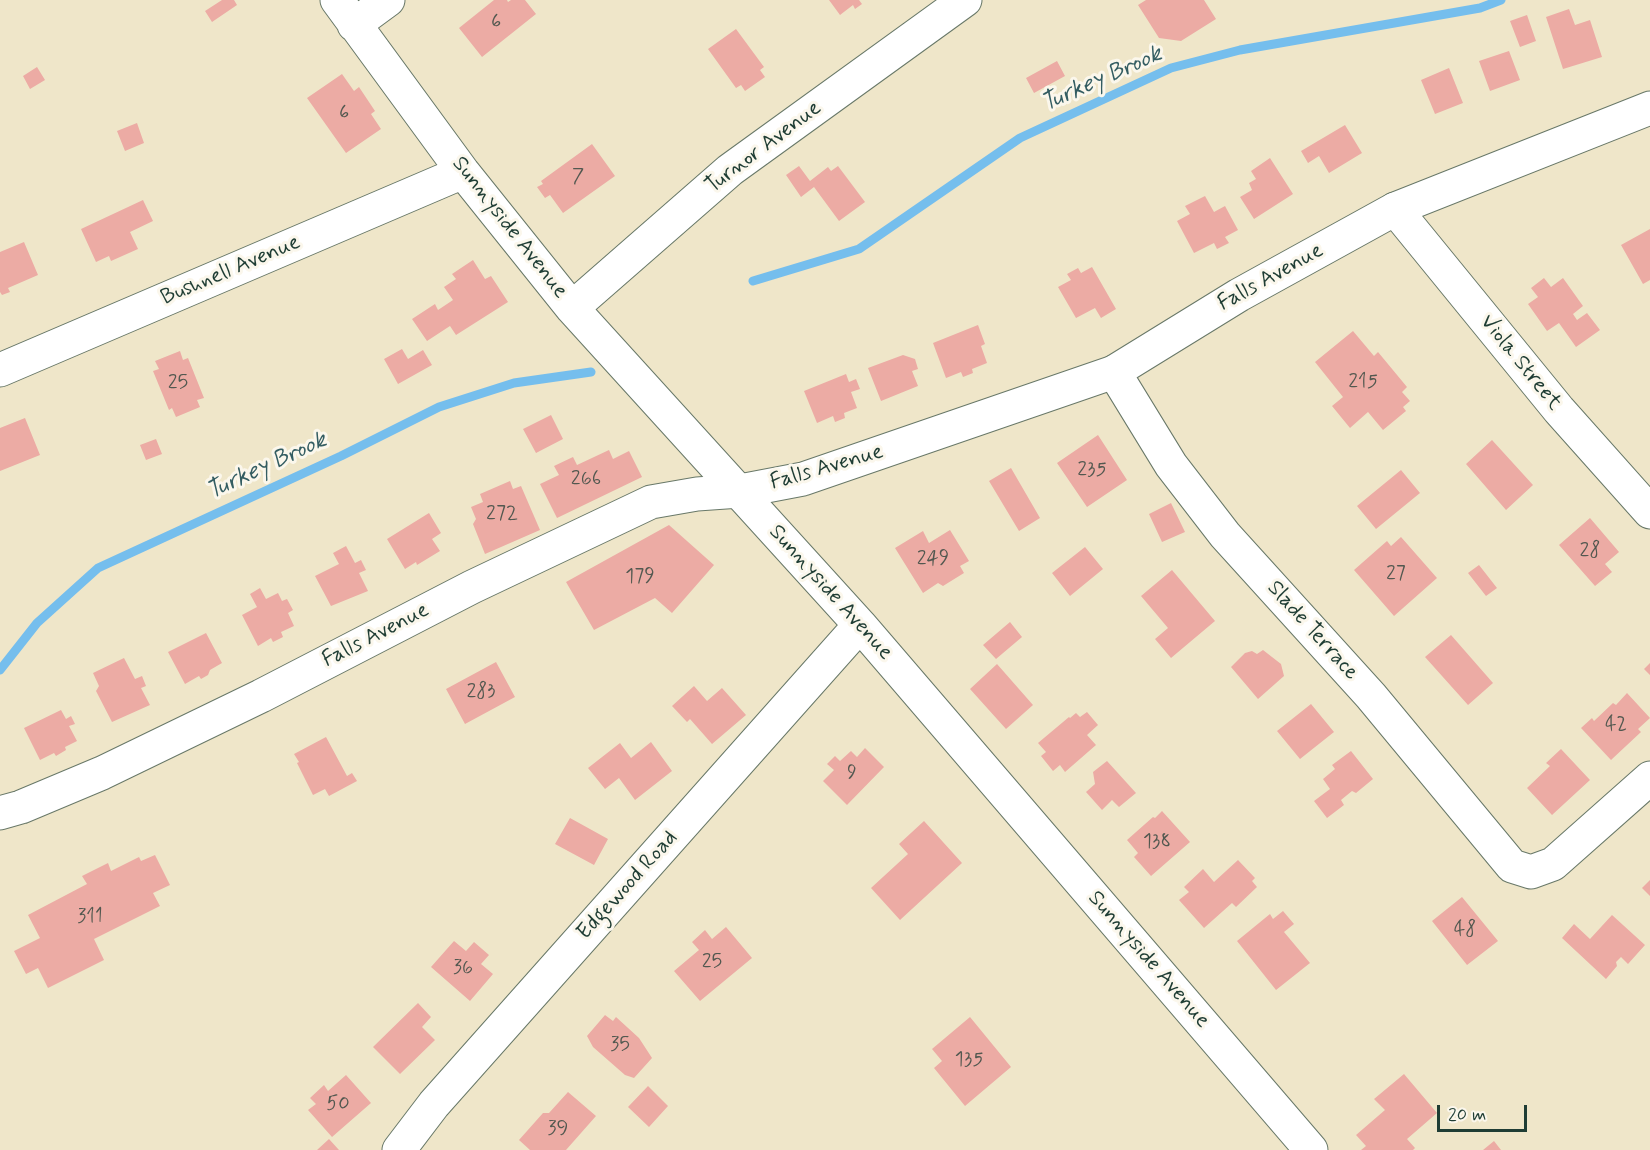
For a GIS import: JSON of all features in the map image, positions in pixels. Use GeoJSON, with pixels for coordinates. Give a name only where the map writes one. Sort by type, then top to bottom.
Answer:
{"type":"FeatureCollection","features":[{"type":"Feature","properties":{"kind":"street"},"geometry":{"type":"LineString","coordinates":[[346,12],[388,0]]}},
{"type":"Feature","properties":{"kind":"street","name":"Turnor Avenue"},"geometry":{"type":"LineString","coordinates":[[572,308],[730,170],[965,0]]}},
{"type":"Feature","properties":{"kind":"street","name":"Sunnyside Avenue"},"geometry":{"type":"LineString","coordinates":[[346,12],[463,172],[572,308],[860,625],[1311,1150]]}},
{"type":"Feature","properties":{"kind":"street","name":"Falls Avenue"},"geometry":{"type":"LineString","coordinates":[[0,813],[21,807],[102,773],[261,696],[472,587],[651,502],[740,491],[803,479],[1114,372],[1239,295],[1395,209],[1650,108]]}},
{"type":"Feature","properties":{"kind":"street","name":"Bushnell Avenue"},"geometry":{"type":"LineString","coordinates":[[0,370],[463,172]]}},
{"type":"Feature","properties":{"kind":"street","name":"Viola Street"},"geometry":{"type":"LineString","coordinates":[[1395,209],[1559,410],[1650,512]]}},
{"type":"Feature","properties":{"kind":"street","name":"Slade Terrace"},"geometry":{"type":"LineString","coordinates":[[1114,372],[1171,465],[1225,535],[1371,696],[1512,866],[1531,872],[1554,864],[1650,778]]}},
{"type":"Feature","properties":{"kind":"street","name":"Edgewood Road"},"geometry":{"type":"LineString","coordinates":[[399,1150],[434,1104],[860,625]]}},
{"type":"Feature","properties":{"kind":"building"},"geometry":{"type":"Polygon","coordinates":[[[222,0],[234,0],[237,5],[212,22],[205,11],[222,0]]]}},
{"type":"Feature","properties":{"kind":"building"},"geometry":{"type":"Polygon","coordinates":[[[494,0],[507,0],[508,2],[525,0],[536,14],[482,57],[459,28],[494,0]]]}},
{"type":"Feature","properties":{"kind":"building"},"geometry":{"type":"Polygon","coordinates":[[[829,0],[859,0],[862,4],[855,9],[853,5],[840,15],[829,0]]]}},
{"type":"Feature","properties":{"kind":"building"},"geometry":{"type":"Polygon","coordinates":[[[1146,0],[1204,0],[1216,19],[1181,41],[1159,38],[1138,5],[1146,0]]]}},
{"type":"Feature","properties":{"kind":"building"},"geometry":{"type":"Polygon","coordinates":[[[1569,9],[1575,25],[1590,20],[1602,57],[1563,69],[1546,17],[1569,9]]]}},
{"type":"Feature","properties":{"kind":"building"},"geometry":{"type":"Polygon","coordinates":[[[1527,15],[1536,41],[1520,47],[1510,21],[1527,15]]]}},
{"type":"Feature","properties":{"kind":"building"},"geometry":{"type":"Polygon","coordinates":[[[736,29],[764,67],[760,70],[765,77],[745,91],[741,85],[736,88],[708,49],[736,29]]]}},
{"type":"Feature","properties":{"kind":"building"},"geometry":{"type":"Polygon","coordinates":[[[1509,51],[1520,80],[1490,91],[1479,61],[1509,51]]]}},
{"type":"Feature","properties":{"kind":"building"},"geometry":{"type":"Polygon","coordinates":[[[1057,61],[1065,76],[1034,93],[1026,78],[1057,61]]]}},
{"type":"Feature","properties":{"kind":"building"},"geometry":{"type":"Polygon","coordinates":[[[37,67],[45,80],[30,89],[23,76],[37,67]]]}},
{"type":"Feature","properties":{"kind":"building"},"geometry":{"type":"Polygon","coordinates":[[[1449,68],[1463,103],[1435,114],[1421,80],[1449,68]]]}},
{"type":"Feature","properties":{"kind":"building"},"geometry":{"type":"Polygon","coordinates":[[[342,74],[354,91],[359,87],[375,111],[371,114],[381,129],[346,153],[307,98],[342,74]]]}},
{"type":"Feature","properties":{"kind":"building"},"geometry":{"type":"Polygon","coordinates":[[[137,123],[144,143],[125,151],[117,131],[137,123]]]}},
{"type":"Feature","properties":{"kind":"building"},"geometry":{"type":"Polygon","coordinates":[[[1345,125],[1362,153],[1329,173],[1319,156],[1308,163],[1301,151],[1345,125]]]}},
{"type":"Feature","properties":{"kind":"building"},"geometry":{"type":"Polygon","coordinates":[[[592,144],[615,176],[563,213],[550,195],[545,198],[537,187],[543,184],[541,181],[592,144]]]}},
{"type":"Feature","properties":{"kind":"building"},"geometry":{"type":"Polygon","coordinates":[[[1270,158],[1293,194],[1254,219],[1240,197],[1252,190],[1249,183],[1256,179],[1251,171],[1270,158]]]}},
{"type":"Feature","properties":{"kind":"building"},"geometry":{"type":"Polygon","coordinates":[[[799,166],[810,181],[828,167],[831,171],[838,166],[865,202],[839,221],[814,187],[801,197],[786,175],[799,166]]]}},
{"type":"Feature","properties":{"kind":"building"},"geometry":{"type":"Polygon","coordinates":[[[1205,196],[1214,212],[1225,206],[1238,230],[1225,237],[1229,243],[1217,249],[1214,243],[1194,253],[1177,221],[1190,214],[1185,206],[1205,196]]]}},
{"type":"Feature","properties":{"kind":"building"},"geometry":{"type":"Polygon","coordinates":[[[143,200],[153,221],[130,232],[138,249],[111,261],[109,256],[96,262],[81,229],[143,200]]]}},
{"type":"Feature","properties":{"kind":"building"},"geometry":{"type":"Polygon","coordinates":[[[1650,229],[1650,280],[1643,284],[1621,245],[1650,229]]]}},
{"type":"Feature","properties":{"kind":"building"},"geometry":{"type":"Polygon","coordinates":[[[24,242],[38,275],[8,288],[10,292],[2,295],[0,292],[0,252],[24,242]]]}},
{"type":"Feature","properties":{"kind":"building"},"geometry":{"type":"Polygon","coordinates":[[[473,260],[485,279],[491,276],[508,302],[456,335],[450,326],[427,341],[412,319],[435,304],[438,310],[453,300],[444,287],[456,279],[452,274],[473,260]]]}},
{"type":"Feature","properties":{"kind":"building"},"geometry":{"type":"Polygon","coordinates":[[[1092,267],[1116,309],[1101,318],[1095,308],[1076,318],[1058,287],[1071,280],[1067,274],[1078,268],[1081,273],[1092,267]]]}},
{"type":"Feature","properties":{"kind":"building"},"geometry":{"type":"Polygon","coordinates":[[[1544,278],[1551,287],[1563,278],[1583,306],[1573,314],[1577,320],[1587,313],[1600,330],[1576,347],[1559,323],[1547,331],[1528,304],[1538,297],[1531,288],[1544,278]]]}},
{"type":"Feature","properties":{"kind":"building"},"geometry":{"type":"Polygon","coordinates":[[[978,325],[985,344],[981,346],[987,363],[972,369],[973,373],[963,377],[961,372],[946,378],[933,343],[978,325]]]}},
{"type":"Feature","properties":{"kind":"building"},"geometry":{"type":"Polygon","coordinates":[[[1353,331],[1374,356],[1378,352],[1407,387],[1402,392],[1410,401],[1403,407],[1406,411],[1383,430],[1368,412],[1350,428],[1332,406],[1343,397],[1315,362],[1353,331]]]}},
{"type":"Feature","properties":{"kind":"building"},"geometry":{"type":"Polygon","coordinates":[[[402,349],[408,359],[423,350],[432,365],[398,384],[384,359],[402,349]]]}},
{"type":"Feature","properties":{"kind":"building"},"geometry":{"type":"Polygon","coordinates":[[[180,351],[183,360],[188,358],[204,398],[197,400],[200,407],[176,417],[172,408],[169,410],[153,371],[159,369],[155,361],[180,351]]]}},
{"type":"Feature","properties":{"kind":"building"},"geometry":{"type":"Polygon","coordinates":[[[903,355],[915,359],[918,369],[912,371],[918,386],[881,401],[868,368],[903,355]]]}},
{"type":"Feature","properties":{"kind":"building"},"geometry":{"type":"Polygon","coordinates":[[[846,374],[849,382],[856,379],[860,389],[851,392],[857,408],[844,413],[845,418],[835,422],[833,416],[817,423],[804,391],[846,374]]]}},
{"type":"Feature","properties":{"kind":"building"},"geometry":{"type":"Polygon","coordinates":[[[551,415],[563,439],[536,453],[523,429],[551,415]]]}},
{"type":"Feature","properties":{"kind":"building"},"geometry":{"type":"Polygon","coordinates":[[[25,418],[40,455],[0,471],[0,428],[25,418]]]}},
{"type":"Feature","properties":{"kind":"building"},"geometry":{"type":"Polygon","coordinates":[[[1098,435],[1127,480],[1087,507],[1057,463],[1098,435]]]}},
{"type":"Feature","properties":{"kind":"building"},"geometry":{"type":"Polygon","coordinates":[[[156,439],[162,454],[146,460],[140,445],[156,439]]]}},
{"type":"Feature","properties":{"kind":"building"},"geometry":{"type":"Polygon","coordinates":[[[1492,440],[1533,485],[1506,510],[1466,464],[1492,440]]]}},
{"type":"Feature","properties":{"kind":"building"},"geometry":{"type":"Polygon","coordinates":[[[609,450],[613,459],[629,451],[642,477],[557,518],[540,484],[559,475],[554,466],[573,457],[577,465],[609,450]]]}},
{"type":"Feature","properties":{"kind":"building"},"geometry":{"type":"Polygon","coordinates":[[[1011,468],[1040,518],[1019,531],[989,481],[1011,468]]]}},
{"type":"Feature","properties":{"kind":"building"},"geometry":{"type":"Polygon","coordinates":[[[1401,470],[1420,493],[1376,529],[1357,506],[1401,470]]]}},
{"type":"Feature","properties":{"kind":"building"},"geometry":{"type":"Polygon","coordinates":[[[510,481],[513,489],[521,486],[540,530],[485,554],[473,524],[476,519],[471,507],[483,502],[480,494],[510,481]]]}},
{"type":"Feature","properties":{"kind":"building"},"geometry":{"type":"Polygon","coordinates":[[[1171,503],[1185,532],[1162,542],[1149,514],[1171,503]]]}},
{"type":"Feature","properties":{"kind":"building"},"geometry":{"type":"Polygon","coordinates":[[[429,513],[441,533],[432,539],[440,551],[417,565],[416,562],[405,569],[387,539],[429,513]]]}},
{"type":"Feature","properties":{"kind":"building"},"geometry":{"type":"Polygon","coordinates":[[[1590,518],[1619,552],[1605,564],[1612,572],[1595,586],[1559,545],[1590,518]]]}},
{"type":"Feature","properties":{"kind":"building"},"geometry":{"type":"Polygon","coordinates":[[[669,525],[714,565],[672,613],[655,598],[594,630],[566,582],[669,525]]]}},
{"type":"Feature","properties":{"kind":"building"},"geometry":{"type":"Polygon","coordinates":[[[950,530],[969,561],[960,566],[964,573],[943,586],[938,583],[923,593],[895,548],[923,531],[929,543],[950,530]]]}},
{"type":"Feature","properties":{"kind":"building"},"geometry":{"type":"Polygon","coordinates":[[[1401,537],[1437,578],[1394,616],[1354,570],[1387,541],[1391,546],[1401,537]]]}},
{"type":"Feature","properties":{"kind":"building"},"geometry":{"type":"Polygon","coordinates":[[[346,546],[355,563],[361,560],[366,570],[359,573],[368,591],[331,606],[315,576],[339,564],[333,553],[346,546]]]}},
{"type":"Feature","properties":{"kind":"building"},"geometry":{"type":"Polygon","coordinates":[[[1085,547],[1103,569],[1070,596],[1052,573],[1085,547]]]}},
{"type":"Feature","properties":{"kind":"building"},"geometry":{"type":"Polygon","coordinates":[[[1479,565],[1497,588],[1486,596],[1468,573],[1479,565]]]}},
{"type":"Feature","properties":{"kind":"building"},"geometry":{"type":"Polygon","coordinates":[[[1172,570],[1215,621],[1171,658],[1155,639],[1168,628],[1141,596],[1172,570]]]}},
{"type":"Feature","properties":{"kind":"building"},"geometry":{"type":"Polygon","coordinates":[[[260,588],[266,599],[278,593],[282,601],[287,599],[293,610],[288,613],[294,626],[281,632],[283,637],[273,642],[271,638],[258,646],[242,615],[257,607],[250,594],[260,588]]]}},
{"type":"Feature","properties":{"kind":"building"},"geometry":{"type":"Polygon","coordinates":[[[1010,622],[1022,637],[996,659],[983,645],[1010,622]]]}},
{"type":"Feature","properties":{"kind":"building"},"geometry":{"type":"Polygon","coordinates":[[[206,633],[222,663],[201,679],[199,676],[185,684],[168,652],[206,633]]]}},
{"type":"Feature","properties":{"kind":"building"},"geometry":{"type":"Polygon","coordinates":[[[1451,635],[1493,683],[1468,705],[1425,657],[1451,635]]]}},
{"type":"Feature","properties":{"kind":"building"},"geometry":{"type":"Polygon","coordinates":[[[1263,650],[1281,664],[1284,676],[1258,699],[1231,667],[1245,653],[1252,651],[1257,654],[1263,650]]]}},
{"type":"Feature","properties":{"kind":"building"},"geometry":{"type":"Polygon","coordinates":[[[124,658],[135,679],[142,676],[146,686],[141,688],[150,705],[112,722],[96,691],[99,686],[93,673],[124,658]]]}},
{"type":"Feature","properties":{"kind":"building"},"geometry":{"type":"Polygon","coordinates":[[[496,662],[515,697],[465,724],[446,689],[496,662]]]}},
{"type":"Feature","properties":{"kind":"building"},"geometry":{"type":"Polygon","coordinates":[[[1650,663],[1650,675],[1644,669],[1650,663]]]}},
{"type":"Feature","properties":{"kind":"building"},"geometry":{"type":"Polygon","coordinates":[[[997,664],[1033,705],[1006,729],[970,689],[997,664]]]}},
{"type":"Feature","properties":{"kind":"building"},"geometry":{"type":"Polygon","coordinates":[[[694,686],[707,701],[722,688],[746,715],[712,744],[690,719],[687,722],[672,706],[694,686]]]}},
{"type":"Feature","properties":{"kind":"building"},"geometry":{"type":"Polygon","coordinates":[[[1627,693],[1650,718],[1638,729],[1641,732],[1611,760],[1581,728],[1592,718],[1594,721],[1613,703],[1616,705],[1627,693]]]}},
{"type":"Feature","properties":{"kind":"building"},"geometry":{"type":"Polygon","coordinates":[[[1311,704],[1334,732],[1300,759],[1277,731],[1311,704]]]}},
{"type":"Feature","properties":{"kind":"building"},"geometry":{"type":"Polygon","coordinates":[[[61,710],[66,719],[71,716],[75,724],[69,726],[77,741],[65,747],[66,750],[56,756],[54,753],[40,760],[24,728],[61,710]]]}},
{"type":"Feature","properties":{"kind":"building"},"geometry":{"type":"Polygon","coordinates":[[[1087,712],[1098,725],[1087,735],[1096,745],[1065,772],[1060,765],[1053,771],[1041,756],[1046,752],[1038,743],[1069,717],[1076,713],[1080,717],[1087,712]]]}},
{"type":"Feature","properties":{"kind":"building"},"geometry":{"type":"Polygon","coordinates":[[[326,737],[347,776],[352,773],[357,781],[329,796],[325,789],[313,795],[294,754],[326,737]]]}},
{"type":"Feature","properties":{"kind":"building"},"geometry":{"type":"Polygon","coordinates":[[[651,742],[672,771],[635,800],[619,778],[605,789],[588,768],[620,743],[631,758],[651,742]]]}},
{"type":"Feature","properties":{"kind":"building"},"geometry":{"type":"Polygon","coordinates":[[[865,748],[884,767],[847,805],[823,781],[834,770],[827,764],[835,756],[840,761],[851,751],[857,757],[865,748]]]}},
{"type":"Feature","properties":{"kind":"building"},"geometry":{"type":"Polygon","coordinates":[[[1561,749],[1590,780],[1552,815],[1527,788],[1550,766],[1546,763],[1561,749]]]}},
{"type":"Feature","properties":{"kind":"building"},"geometry":{"type":"Polygon","coordinates":[[[1351,751],[1373,779],[1356,793],[1352,791],[1341,800],[1344,805],[1327,818],[1314,801],[1330,789],[1323,779],[1335,769],[1332,765],[1351,751]]]}},
{"type":"Feature","properties":{"kind":"building"},"geometry":{"type":"Polygon","coordinates":[[[1107,761],[1136,793],[1119,807],[1112,800],[1102,810],[1086,792],[1095,784],[1093,772],[1107,761]]]}},
{"type":"Feature","properties":{"kind":"building"},"geometry":{"type":"Polygon","coordinates":[[[1162,811],[1190,842],[1151,876],[1134,857],[1138,853],[1127,840],[1162,811]]]}},
{"type":"Feature","properties":{"kind":"building"},"geometry":{"type":"Polygon","coordinates":[[[570,818],[608,839],[594,865],[555,844],[570,818]]]}},
{"type":"Feature","properties":{"kind":"building"},"geometry":{"type":"Polygon","coordinates":[[[924,821],[962,863],[900,920],[871,888],[908,854],[899,844],[924,821]]]}},
{"type":"Feature","properties":{"kind":"building"},"geometry":{"type":"Polygon","coordinates":[[[155,855],[170,885],[153,893],[160,906],[94,939],[104,960],[48,988],[38,968],[26,974],[14,951],[40,938],[28,915],[87,884],[82,876],[108,863],[111,871],[139,857],[141,861],[155,855]]]}},
{"type":"Feature","properties":{"kind":"building"},"geometry":{"type":"Polygon","coordinates":[[[1238,860],[1255,878],[1252,881],[1257,887],[1236,907],[1232,903],[1204,928],[1179,900],[1189,892],[1184,887],[1203,869],[1214,882],[1238,860]]]}},
{"type":"Feature","properties":{"kind":"building"},"geometry":{"type":"Polygon","coordinates":[[[1650,880],[1650,896],[1642,888],[1650,880]]]}},
{"type":"Feature","properties":{"kind":"building"},"geometry":{"type":"Polygon","coordinates":[[[1462,897],[1498,941],[1467,965],[1432,921],[1462,897]]]}},
{"type":"Feature","properties":{"kind":"building"},"geometry":{"type":"Polygon","coordinates":[[[1283,911],[1294,924],[1284,932],[1310,963],[1276,990],[1237,941],[1270,914],[1273,919],[1283,911]]]}},
{"type":"Feature","properties":{"kind":"building"},"geometry":{"type":"Polygon","coordinates":[[[1612,915],[1645,945],[1628,964],[1621,957],[1606,979],[1562,938],[1574,924],[1590,939],[1612,915]]]}},
{"type":"Feature","properties":{"kind":"building"},"geometry":{"type":"Polygon","coordinates":[[[726,927],[752,958],[700,1001],[674,971],[699,950],[692,942],[705,930],[712,939],[726,927]]]}},
{"type":"Feature","properties":{"kind":"building"},"geometry":{"type":"Polygon","coordinates":[[[454,941],[466,951],[474,942],[489,955],[481,964],[493,974],[470,1001],[431,967],[454,941]]]}},
{"type":"Feature","properties":{"kind":"building"},"geometry":{"type":"Polygon","coordinates":[[[418,1003],[431,1017],[422,1027],[435,1040],[400,1074],[373,1047],[418,1003]]]}},
{"type":"Feature","properties":{"kind":"building"},"geometry":{"type":"Polygon","coordinates":[[[605,1015],[613,1021],[616,1017],[639,1038],[652,1058],[634,1078],[625,1075],[593,1047],[587,1036],[605,1015]]]}},
{"type":"Feature","properties":{"kind":"building"},"geometry":{"type":"Polygon","coordinates":[[[970,1017],[1011,1067],[965,1106],[934,1068],[942,1061],[932,1049],[970,1017]]]}},
{"type":"Feature","properties":{"kind":"building"},"geometry":{"type":"Polygon","coordinates":[[[1404,1074],[1437,1113],[1407,1139],[1415,1148],[1413,1150],[1361,1150],[1366,1146],[1356,1135],[1385,1110],[1374,1099],[1404,1074]]]}},
{"type":"Feature","properties":{"kind":"building"},"geometry":{"type":"Polygon","coordinates":[[[346,1075],[371,1103],[332,1137],[308,1110],[316,1104],[310,1098],[324,1085],[328,1091],[346,1075]]]}},
{"type":"Feature","properties":{"kind":"building"},"geometry":{"type":"Polygon","coordinates":[[[648,1086],[668,1106],[649,1127],[628,1107],[648,1086]]]}},
{"type":"Feature","properties":{"kind":"building"},"geometry":{"type":"Polygon","coordinates":[[[568,1092],[596,1116],[566,1150],[530,1150],[519,1140],[543,1113],[549,1113],[568,1092]]]}},
{"type":"Feature","properties":{"kind":"building"},"geometry":{"type":"Polygon","coordinates":[[[329,1139],[339,1150],[317,1150],[329,1139]]]}},
{"type":"Feature","properties":{"kind":"building"},"geometry":{"type":"Polygon","coordinates":[[[1494,1141],[1501,1150],[1483,1150],[1494,1141]]]}},
{"type":"Feature","properties":{"kind":"waterway","name":"Turkey Brook"},"geometry":{"type":"LineString","coordinates":[[753,281],[859,249],[1020,138],[1171,68],[1240,50],[1480,8],[1501,0]]}},
{"type":"Feature","properties":{"kind":"waterway","name":"Turkey Brook"},"geometry":{"type":"LineString","coordinates":[[0,670],[37,623],[98,568],[341,456],[439,407],[514,383],[591,372]]}}]}
